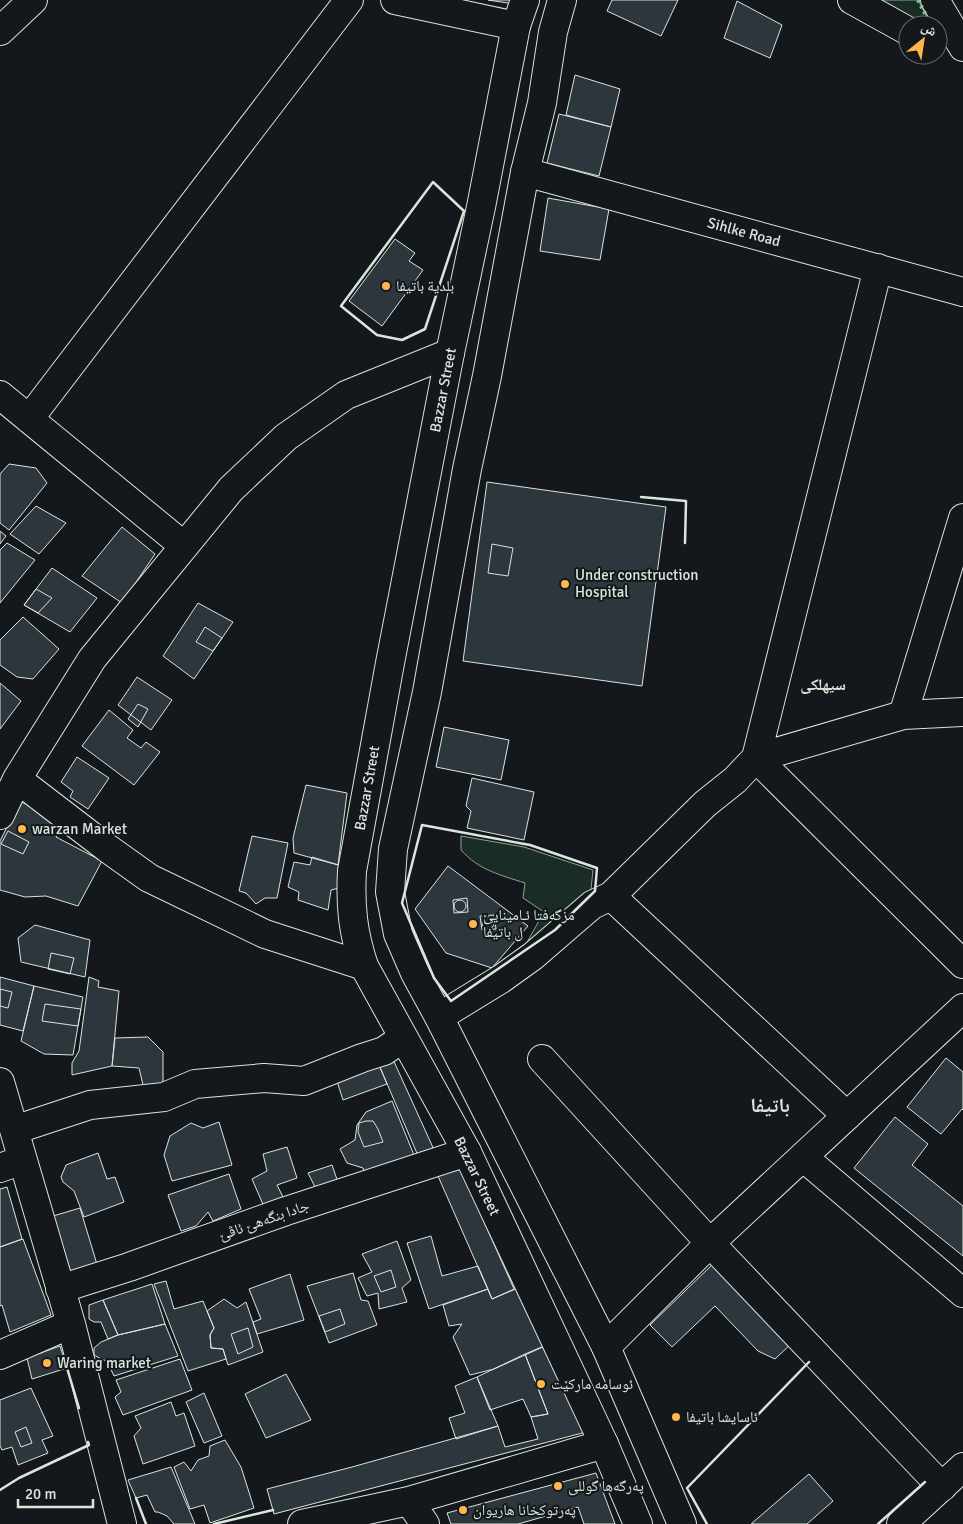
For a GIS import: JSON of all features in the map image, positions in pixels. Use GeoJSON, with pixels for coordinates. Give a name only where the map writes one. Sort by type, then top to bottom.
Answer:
{"type":"FeatureCollection","features":[{"type":"Feature","properties":{"kind":"main road"},"geometry":{"type":"LineString","coordinates":[[0,31],[32,0]]}},
{"type":"Feature","properties":{"kind":"main road"},"geometry":{"type":"LineString","coordinates":[[29,419],[350,0]]}},
{"type":"Feature","properties":{"kind":"main road"},"geometry":{"type":"LineString","coordinates":[[395,0],[516,26]]}},
{"type":"Feature","properties":{"kind":"main road","name":"Bazzar Street"},"geometry":{"type":"LineString","coordinates":[[525,0],[516,26],[481,207],[450,353],[390,663],[352,871],[350,895],[352,919],[364,966],[467,1152],[604,1444],[638,1524]]}},
{"type":"Feature","properties":{"kind":"main road"},"geometry":{"type":"LineString","coordinates":[[562,0],[553,32],[542,103],[525,172],[487,376],[467,469],[430,672],[393,849],[390,892],[398,934],[415,974],[439,1017],[606,1347],[682,1524]]}},
{"type":"Feature","properties":{"kind":"main road"},"geometry":{"type":"LineString","coordinates":[[852,0],[898,25]]}},
{"type":"Feature","properties":{"kind":"main road"},"geometry":{"type":"LineString","coordinates":[[934,0],[963,47]]}},
{"type":"Feature","properties":{"kind":"main road"},"geometry":{"type":"LineString","coordinates":[[948,51],[963,59]]}},
{"type":"Feature","properties":{"kind":"main road","name":"Sihlke Road"},"geometry":{"type":"LineString","coordinates":[[525,172],[963,292]]}},
{"type":"Feature","properties":{"kind":"main road"},"geometry":{"type":"LineString","coordinates":[[439,1017],[509,973],[533,956],[592,905],[611,896],[704,804],[735,780],[756,758],[878,268]]}},
{"type":"Feature","properties":{"kind":"main road"},"geometry":{"type":"LineString","coordinates":[[0,815],[17,779],[92,659],[231,489],[286,437],[346,395],[450,353]]}},
{"type":"Feature","properties":{"kind":"main road"},"geometry":{"type":"LineString","coordinates":[[0,395],[184,546]]}},
{"type":"Feature","properties":{"kind":"main road"},"geometry":{"type":"LineString","coordinates":[[903,715],[963,518]]}},
{"type":"Feature","properties":{"kind":"main road"},"geometry":{"type":"LineString","coordinates":[[390,663],[430,672]]}},
{"type":"Feature","properties":{"kind":"main road"},"geometry":{"type":"LineString","coordinates":[[756,758],[903,715],[963,712]]}},
{"type":"Feature","properties":{"kind":"main road"},"geometry":{"type":"LineString","coordinates":[[756,758],[963,964]]}},
{"type":"Feature","properties":{"kind":"main road"},"geometry":{"type":"LineString","coordinates":[[17,779],[149,878],[265,934],[364,966]]}},
{"type":"Feature","properties":{"kind":"main road"},"geometry":{"type":"LineString","coordinates":[[611,896],[846,1116]]}},
{"type":"Feature","properties":{"kind":"main road"},"geometry":{"type":"LineString","coordinates":[[606,1347],[710,1243],[963,1008]]}},
{"type":"Feature","properties":{"kind":"main road"},"geometry":{"type":"LineString","coordinates":[[14,1130],[90,1105],[164,1097],[195,1084],[264,1078],[304,1081],[384,1051],[403,1038]]}},
{"type":"Feature","properties":{"kind":"main road"},"geometry":{"type":"LineString","coordinates":[[542,1058],[710,1243],[942,1487]]}},
{"type":"Feature","properties":{"kind":"main road"},"geometry":{"type":"LineString","coordinates":[[0,1082],[14,1130],[11,1164],[60,1289],[71,1324],[122,1524]]}},
{"type":"Feature","properties":{"kind":"main road","name":"جادا بنگەهێ ئاڤێ"},"geometry":{"type":"LineString","coordinates":[[60,1289],[129,1267],[286,1211],[467,1152]]}},
{"type":"Feature","properties":{"kind":"main road"},"geometry":{"type":"LineString","coordinates":[[803,1157],[963,1293]]}},
{"type":"Feature","properties":{"kind":"main road"},"geometry":{"type":"LineString","coordinates":[[0,1355],[71,1324]]}},
{"type":"Feature","properties":{"kind":"main road"},"geometry":{"type":"LineString","coordinates":[[302,1524],[409,1501],[604,1444]]}},
{"type":"Feature","properties":{"kind":"main road"},"geometry":{"type":"LineString","coordinates":[[901,1524],[963,1467]]}},
{"type":"Feature","properties":{"kind":"main road"},"geometry":{"type":"LineString","coordinates":[[409,1501],[425,1524]]}},
{"type":"Feature","properties":{"kind":"green space"},"geometry":{"type":"Polygon","coordinates":[[[872,0],[918,0],[926,15],[900,15],[872,0]]]}},
{"type":"Feature","properties":{"kind":"green space"},"geometry":{"type":"Polygon","coordinates":[[[461,836],[524,847],[593,870],[591,889],[555,924],[526,944],[544,912],[523,898],[525,883],[490,871],[468,857],[461,850],[461,836]]]}},
{"type":"Feature","properties":{"kind":"building"},"geometry":{"type":"Polygon","coordinates":[[[488,0],[516,0],[514,4],[488,0]]]}},
{"type":"Feature","properties":{"kind":"building"},"geometry":{"type":"Polygon","coordinates":[[[612,0],[678,0],[661,36],[607,11],[612,0]]]}},
{"type":"Feature","properties":{"kind":"building"},"geometry":{"type":"Polygon","coordinates":[[[737,1],[782,25],[770,58],[724,38],[737,1]]]}},
{"type":"Feature","properties":{"kind":"building"},"geometry":{"type":"Polygon","coordinates":[[[575,75],[620,89],[611,127],[566,115],[575,75]]]}},
{"type":"Feature","properties":{"kind":"building"},"geometry":{"type":"Polygon","coordinates":[[[559,114],[611,127],[599,176],[547,163],[559,114]]]}},
{"type":"Feature","properties":{"kind":"building"},"geometry":{"type":"Polygon","coordinates":[[[548,198],[609,209],[600,260],[540,251],[548,198]]]}},
{"type":"Feature","properties":{"kind":"building","name":"بلدية باتيفا"},"geometry":{"type":"Polygon","coordinates":[[[395,239],[415,253],[409,261],[423,270],[382,326],[349,301],[395,239]]]}},
{"type":"Feature","properties":{"kind":"building"},"geometry":{"type":"Polygon","coordinates":[[[9,464],[36,468],[47,483],[9,530],[0,523],[0,474],[9,464]]]}},
{"type":"Feature","properties":{"kind":"building","name":"Under construction Hospital"},"geometry":{"type":"Polygon","coordinates":[[[487,482],[666,507],[642,686],[463,661],[487,482]]]}},
{"type":"Feature","properties":{"kind":"building"},"geometry":{"type":"Polygon","coordinates":[[[36,506],[66,523],[39,554],[10,534],[36,506]]]}},
{"type":"Feature","properties":{"kind":"building"},"geometry":{"type":"Polygon","coordinates":[[[122,527],[155,554],[122,603],[82,576],[122,527]]]}},
{"type":"Feature","properties":{"kind":"building"},"geometry":{"type":"Polygon","coordinates":[[[0,531],[6,536],[0,544],[0,531]]]}},
{"type":"Feature","properties":{"kind":"building"},"geometry":{"type":"Polygon","coordinates":[[[7,543],[35,560],[0,603],[0,550],[7,543]]]}},
{"type":"Feature","properties":{"kind":"building"},"geometry":{"type":"Polygon","coordinates":[[[492,544],[513,548],[508,576],[488,573],[492,544]]]}},
{"type":"Feature","properties":{"kind":"building"},"geometry":{"type":"Polygon","coordinates":[[[52,568],[97,598],[70,632],[24,605],[52,568]]]}},
{"type":"Feature","properties":{"kind":"building"},"geometry":{"type":"Polygon","coordinates":[[[36,589],[52,598],[38,613],[24,605],[36,589]]]}},
{"type":"Feature","properties":{"kind":"building"},"geometry":{"type":"Polygon","coordinates":[[[198,603],[233,622],[194,679],[163,656],[198,603]]]}},
{"type":"Feature","properties":{"kind":"building"},"geometry":{"type":"Polygon","coordinates":[[[23,617],[59,649],[33,679],[17,677],[0,665],[0,640],[23,617]]]}},
{"type":"Feature","properties":{"kind":"building"},"geometry":{"type":"Polygon","coordinates":[[[205,627],[222,638],[213,651],[196,642],[205,627]]]}},
{"type":"Feature","properties":{"kind":"building"},"geometry":{"type":"Polygon","coordinates":[[[137,677],[172,700],[151,730],[118,705],[137,677]]]}},
{"type":"Feature","properties":{"kind":"building"},"geometry":{"type":"Polygon","coordinates":[[[0,683],[21,701],[0,729],[0,683]]]}},
{"type":"Feature","properties":{"kind":"building"},"geometry":{"type":"Polygon","coordinates":[[[138,704],[148,709],[138,727],[128,719],[138,704]]]}},
{"type":"Feature","properties":{"kind":"building"},"geometry":{"type":"Polygon","coordinates":[[[109,710],[133,730],[127,738],[141,748],[146,742],[160,752],[134,785],[82,746],[109,710]]]}},
{"type":"Feature","properties":{"kind":"building"},"geometry":{"type":"Polygon","coordinates":[[[444,727],[509,740],[501,780],[436,767],[444,727]]]}},
{"type":"Feature","properties":{"kind":"building"},"geometry":{"type":"Polygon","coordinates":[[[77,757],[109,778],[88,809],[70,797],[73,791],[61,782],[77,757]]]}},
{"type":"Feature","properties":{"kind":"building"},"geometry":{"type":"Polygon","coordinates":[[[472,778],[534,792],[524,840],[467,828],[471,811],[466,806],[472,778]]]}},
{"type":"Feature","properties":{"kind":"building"},"geometry":{"type":"Polygon","coordinates":[[[306,785],[347,793],[338,865],[294,853],[293,838],[306,785]]]}},
{"type":"Feature","properties":{"kind":"building"},"geometry":{"type":"Polygon","coordinates":[[[20,801],[63,823],[56,837],[102,861],[78,906],[46,896],[25,897],[0,890],[0,841],[20,801]]]}},
{"type":"Feature","properties":{"kind":"building"},"geometry":{"type":"Polygon","coordinates":[[[8,831],[29,842],[23,854],[1,844],[8,831]]]}},
{"type":"Feature","properties":{"kind":"building"},"geometry":{"type":"Polygon","coordinates":[[[252,836],[288,843],[277,898],[265,898],[256,904],[246,893],[239,891],[252,836]]]}},
{"type":"Feature","properties":{"kind":"building"},"geometry":{"type":"Polygon","coordinates":[[[312,857],[342,866],[339,888],[331,890],[328,910],[298,900],[299,892],[288,887],[294,862],[310,865],[312,857]]]}},
{"type":"Feature","properties":{"kind":"building"},"geometry":{"type":"Polygon","coordinates":[[[448,866],[528,926],[492,968],[446,953],[415,909],[448,866]]]}},
{"type":"Feature","properties":{"kind":"building"},"geometry":{"type":"Polygon","coordinates":[[[467,898],[468,912],[454,913],[453,900],[467,898]]]}},
{"type":"Feature","properties":{"kind":"building"},"geometry":{"type":"Polygon","coordinates":[[[460,900],[466,906],[460,912],[454,906],[460,900]]]}},
{"type":"Feature","properties":{"kind":"building"},"geometry":{"type":"Polygon","coordinates":[[[494,915],[496,929],[482,930],[480,916],[494,915]]]}},
{"type":"Feature","properties":{"kind":"building"},"geometry":{"type":"Polygon","coordinates":[[[488,917],[494,923],[488,929],[482,923],[488,917]]]}},
{"type":"Feature","properties":{"kind":"building"},"geometry":{"type":"Polygon","coordinates":[[[35,925],[90,940],[85,977],[21,962],[18,938],[35,925]]]}},
{"type":"Feature","properties":{"kind":"building"},"geometry":{"type":"Polygon","coordinates":[[[51,953],[74,958],[70,974],[48,969],[51,953]]]}},
{"type":"Feature","properties":{"kind":"building"},"geometry":{"type":"Polygon","coordinates":[[[0,977],[34,986],[23,1031],[0,1025],[0,977]]]}},
{"type":"Feature","properties":{"kind":"building"},"geometry":{"type":"Polygon","coordinates":[[[89,977],[99,981],[98,987],[119,991],[112,1066],[72,1075],[72,1063],[79,1051],[89,977]]]}},
{"type":"Feature","properties":{"kind":"building"},"geometry":{"type":"Polygon","coordinates":[[[34,986],[83,997],[73,1055],[44,1054],[21,1041],[34,986]]]}},
{"type":"Feature","properties":{"kind":"building"},"geometry":{"type":"Polygon","coordinates":[[[0,989],[12,992],[8,1008],[0,1006],[0,989]]]}},
{"type":"Feature","properties":{"kind":"building"},"geometry":{"type":"Polygon","coordinates":[[[45,1004],[81,1009],[78,1026],[42,1021],[45,1004]]]}},
{"type":"Feature","properties":{"kind":"building"},"geometry":{"type":"Polygon","coordinates":[[[148,1037],[163,1052],[163,1089],[144,1089],[139,1068],[112,1066],[115,1038],[148,1037]]]}},
{"type":"Feature","properties":{"kind":"building"},"geometry":{"type":"Polygon","coordinates":[[[391,1055],[435,1152],[419,1158],[379,1065],[391,1055]]]}},
{"type":"Feature","properties":{"kind":"building"},"geometry":{"type":"Polygon","coordinates":[[[946,1058],[963,1072],[963,1110],[941,1134],[907,1107],[946,1058]]]}},
{"type":"Feature","properties":{"kind":"building"},"geometry":{"type":"Polygon","coordinates":[[[379,1065],[387,1084],[343,1100],[336,1078],[379,1065]]]}},
{"type":"Feature","properties":{"kind":"building"},"geometry":{"type":"Polygon","coordinates":[[[392,1101],[416,1160],[367,1178],[363,1168],[347,1163],[340,1149],[355,1140],[357,1125],[366,1112],[392,1101]]]}},
{"type":"Feature","properties":{"kind":"building"},"geometry":{"type":"Polygon","coordinates":[[[895,1117],[928,1144],[912,1165],[963,1206],[963,1256],[854,1168],[895,1117]]]}},
{"type":"Feature","properties":{"kind":"building"},"geometry":{"type":"Polygon","coordinates":[[[373,1121],[383,1142],[364,1147],[358,1132],[359,1123],[373,1121]]]}},
{"type":"Feature","properties":{"kind":"building"},"geometry":{"type":"Polygon","coordinates":[[[219,1122],[232,1165],[172,1181],[164,1155],[170,1136],[191,1123],[203,1128],[219,1122]]]}},
{"type":"Feature","properties":{"kind":"building"},"geometry":{"type":"Polygon","coordinates":[[[287,1147],[297,1178],[277,1185],[285,1201],[265,1209],[252,1179],[267,1171],[263,1154],[287,1147]]]}},
{"type":"Feature","properties":{"kind":"building"},"geometry":{"type":"Polygon","coordinates":[[[98,1153],[107,1179],[115,1177],[124,1202],[84,1217],[74,1191],[63,1182],[61,1177],[66,1165],[98,1153]]]}},
{"type":"Feature","properties":{"kind":"building"},"geometry":{"type":"Polygon","coordinates":[[[332,1165],[340,1188],[319,1195],[308,1173],[332,1165]]]}},
{"type":"Feature","properties":{"kind":"building"},"geometry":{"type":"Polygon","coordinates":[[[460,1168],[514,1289],[492,1299],[438,1176],[460,1168]]]}},
{"type":"Feature","properties":{"kind":"building"},"geometry":{"type":"Polygon","coordinates":[[[229,1174],[241,1209],[213,1221],[208,1212],[196,1226],[181,1231],[168,1195],[229,1174]]]}},
{"type":"Feature","properties":{"kind":"building"},"geometry":{"type":"Polygon","coordinates":[[[7,1187],[22,1239],[0,1247],[0,1189],[7,1187]]]}},
{"type":"Feature","properties":{"kind":"building"},"geometry":{"type":"Polygon","coordinates":[[[80,1208],[99,1271],[71,1280],[53,1216],[80,1208]]]}},
{"type":"Feature","properties":{"kind":"building"},"geometry":{"type":"Polygon","coordinates":[[[431,1236],[442,1276],[478,1266],[488,1289],[429,1309],[407,1243],[431,1236]]]}},
{"type":"Feature","properties":{"kind":"building"},"geometry":{"type":"Polygon","coordinates":[[[23,1239],[51,1315],[10,1332],[2,1305],[0,1306],[0,1247],[23,1239]]]}},
{"type":"Feature","properties":{"kind":"building"},"geometry":{"type":"Polygon","coordinates":[[[397,1241],[411,1280],[402,1288],[407,1302],[379,1309],[378,1293],[367,1296],[358,1278],[372,1272],[362,1254],[397,1241]]]}},
{"type":"Feature","properties":{"kind":"building"},"geometry":{"type":"Polygon","coordinates":[[[716,1261],[794,1341],[775,1359],[758,1351],[715,1306],[672,1347],[650,1325],[716,1261]]]}},
{"type":"Feature","properties":{"kind":"building"},"geometry":{"type":"Polygon","coordinates":[[[391,1270],[396,1287],[381,1292],[374,1276],[391,1270]]]}},
{"type":"Feature","properties":{"kind":"building"},"geometry":{"type":"Polygon","coordinates":[[[353,1273],[361,1300],[368,1301],[377,1325],[329,1343],[307,1286],[353,1273]]]}},
{"type":"Feature","properties":{"kind":"building"},"geometry":{"type":"Polygon","coordinates":[[[290,1274],[304,1320],[257,1334],[253,1322],[261,1319],[249,1289],[290,1274]]]}},
{"type":"Feature","properties":{"kind":"building"},"geometry":{"type":"Polygon","coordinates":[[[166,1281],[174,1309],[203,1301],[214,1328],[210,1335],[211,1348],[223,1349],[226,1359],[188,1371],[154,1284],[166,1281]]]}},
{"type":"Feature","properties":{"kind":"building"},"geometry":{"type":"Polygon","coordinates":[[[152,1284],[165,1324],[118,1335],[103,1300],[152,1284]]]}},
{"type":"Feature","properties":{"kind":"building"},"geometry":{"type":"Polygon","coordinates":[[[518,1288],[545,1346],[494,1369],[470,1375],[453,1337],[462,1324],[449,1326],[443,1305],[488,1289],[492,1299],[518,1288]]]}},
{"type":"Feature","properties":{"kind":"building"},"geometry":{"type":"Polygon","coordinates":[[[224,1299],[237,1308],[246,1302],[263,1352],[228,1365],[223,1349],[211,1348],[210,1335],[214,1328],[207,1311],[224,1299]]]}},
{"type":"Feature","properties":{"kind":"building"},"geometry":{"type":"Polygon","coordinates":[[[103,1300],[118,1335],[108,1339],[101,1322],[94,1322],[89,1319],[89,1305],[103,1300]]]}},
{"type":"Feature","properties":{"kind":"building"},"geometry":{"type":"Polygon","coordinates":[[[340,1309],[345,1324],[325,1332],[319,1316],[340,1309]]]}},
{"type":"Feature","properties":{"kind":"building"},"geometry":{"type":"Polygon","coordinates":[[[165,1324],[178,1356],[114,1376],[107,1361],[94,1355],[94,1348],[101,1342],[118,1335],[165,1324]]]}},
{"type":"Feature","properties":{"kind":"building"},"geometry":{"type":"Polygon","coordinates":[[[248,1328],[253,1347],[238,1354],[231,1334],[248,1328]]]}},
{"type":"Feature","properties":{"kind":"building","name":"Waring market"},"geometry":{"type":"Polygon","coordinates":[[[60,1346],[67,1368],[32,1379],[27,1358],[60,1346]]]}},
{"type":"Feature","properties":{"kind":"building"},"geometry":{"type":"Polygon","coordinates":[[[544,1346],[586,1432],[274,1514],[267,1489],[498,1426],[505,1447],[538,1439],[531,1417],[548,1414],[525,1354],[544,1346]]]}},
{"type":"Feature","properties":{"kind":"building"},"geometry":{"type":"Polygon","coordinates":[[[525,1354],[548,1414],[531,1417],[523,1399],[490,1410],[477,1377],[525,1354]]]}},
{"type":"Feature","properties":{"kind":"building"},"geometry":{"type":"Polygon","coordinates":[[[180,1359],[192,1390],[123,1415],[115,1397],[121,1392],[116,1380],[180,1359]]]}},
{"type":"Feature","properties":{"kind":"building"},"geometry":{"type":"Polygon","coordinates":[[[286,1374],[311,1420],[266,1438],[245,1394],[286,1374]]]}},
{"type":"Feature","properties":{"kind":"building"},"geometry":{"type":"Polygon","coordinates":[[[477,1377],[498,1426],[456,1439],[449,1418],[465,1413],[455,1386],[477,1377]]]}},
{"type":"Feature","properties":{"kind":"building"},"geometry":{"type":"Polygon","coordinates":[[[31,1388],[53,1436],[42,1440],[48,1453],[18,1465],[12,1447],[2,1450],[0,1446],[0,1400],[31,1388]]]}},
{"type":"Feature","properties":{"kind":"building"},"geometry":{"type":"Polygon","coordinates":[[[204,1393],[222,1436],[204,1443],[186,1402],[204,1393]]]}},
{"type":"Feature","properties":{"kind":"building"},"geometry":{"type":"Polygon","coordinates":[[[171,1402],[176,1416],[184,1413],[195,1446],[143,1464],[134,1436],[141,1428],[135,1416],[171,1402]]]}},
{"type":"Feature","properties":{"kind":"building"},"geometry":{"type":"Polygon","coordinates":[[[26,1427],[32,1443],[21,1447],[15,1432],[26,1427]]]}},
{"type":"Feature","properties":{"kind":"building"},"geometry":{"type":"Polygon","coordinates":[[[225,1440],[241,1467],[254,1508],[210,1523],[204,1505],[190,1509],[174,1467],[184,1462],[191,1471],[198,1460],[209,1456],[210,1446],[225,1440]]]}},
{"type":"Feature","properties":{"kind":"building"},"geometry":{"type":"Polygon","coordinates":[[[171,1467],[195,1524],[174,1524],[167,1516],[155,1512],[147,1495],[136,1498],[128,1480],[171,1467]]]}},
{"type":"Feature","properties":{"kind":"building"},"geometry":{"type":"Polygon","coordinates":[[[596,1473],[615,1524],[584,1524],[578,1507],[518,1524],[451,1524],[447,1513],[596,1473]]]}},
{"type":"Feature","properties":{"kind":"building"},"geometry":{"type":"Polygon","coordinates":[[[809,1474],[833,1501],[807,1524],[751,1524],[809,1474]]]}},
{"type":"Feature","properties":{"kind":"hedge"},"geometry":{"type":"LineString","coordinates":[[918,0],[926,15]]}},
{"type":"Feature","properties":{"kind":"wall"},"geometry":{"type":"LineString","coordinates":[[433,182],[464,211],[425,329],[402,340],[377,335],[341,306],[433,182]]}},
{"type":"Feature","properties":{"kind":"wall"},"geometry":{"type":"LineString","coordinates":[[641,497],[686,501],[685,543]]}},
{"type":"Feature","properties":{"kind":"wall"},"geometry":{"type":"LineString","coordinates":[[422,825],[530,845],[597,868],[595,891],[555,930],[451,1001],[434,978],[402,903],[422,825]]}},
{"type":"Feature","properties":{"kind":"wall"},"geometry":{"type":"LineString","coordinates":[[707,1524],[687,1488],[809,1362]]}},
{"type":"Feature","properties":{"kind":"wall"},"geometry":{"type":"LineString","coordinates":[[67,1368],[79,1408]]}},
{"type":"Feature","properties":{"kind":"wall"},"geometry":{"type":"LineString","coordinates":[[0,1490],[19,1478],[89,1445],[88,1442]]}},
{"type":"Feature","properties":{"kind":"wall"},"geometry":{"type":"LineString","coordinates":[[878,1524],[925,1482]]}},
{"type":"Feature","properties":{"kind":"wall"},"geometry":{"type":"LineString","coordinates":[[136,1498],[146,1524]]}},
{"type":"Feature","properties":{"kind":"wall"},"geometry":{"type":"LineString","coordinates":[[214,1524],[273,1510]]}},
{"type":"Feature","properties":{"kind":"place","name":"بلدية باتيفا"},"geometry":{"type":"Point","coordinates":[386,286]}},
{"type":"Feature","properties":{"kind":"place","name":"Under construction Hospital"},"geometry":{"type":"Point","coordinates":[565,584]}},
{"type":"Feature","properties":{"kind":"place","name":"warzan Market"},"geometry":{"type":"Point","coordinates":[22,829]}},
{"type":"Feature","properties":{"kind":"place","name":"مزگەفتا ئـامینایێ ل باتیفا"},"geometry":{"type":"Point","coordinates":[473,924]}},
{"type":"Feature","properties":{"kind":"place","name":"Waring market"},"geometry":{"type":"Point","coordinates":[47,1363]}},
{"type":"Feature","properties":{"kind":"place","name":"ئوسامە مارکێت"},"geometry":{"type":"Point","coordinates":[541,1384]}},
{"type":"Feature","properties":{"kind":"place","name":"ئاسایشا باتیفا"},"geometry":{"type":"Point","coordinates":[676,1417]}},
{"type":"Feature","properties":{"kind":"place","name":"په‌رگه‌ها گوللی"},"geometry":{"type":"Point","coordinates":[558,1486]}},
{"type":"Feature","properties":{"kind":"place","name":"په‌رتوكخانا هاریوان"},"geometry":{"type":"Point","coordinates":[463,1510]}},
{"type":"Feature","properties":{"kind":"district","name":"سيهلكى"},"geometry":{"type":"Point","coordinates":[823,684]}},
{"type":"Feature","properties":{"kind":"district","name":"باتیفا"},"geometry":{"type":"Point","coordinates":[770,1105]}}]}
